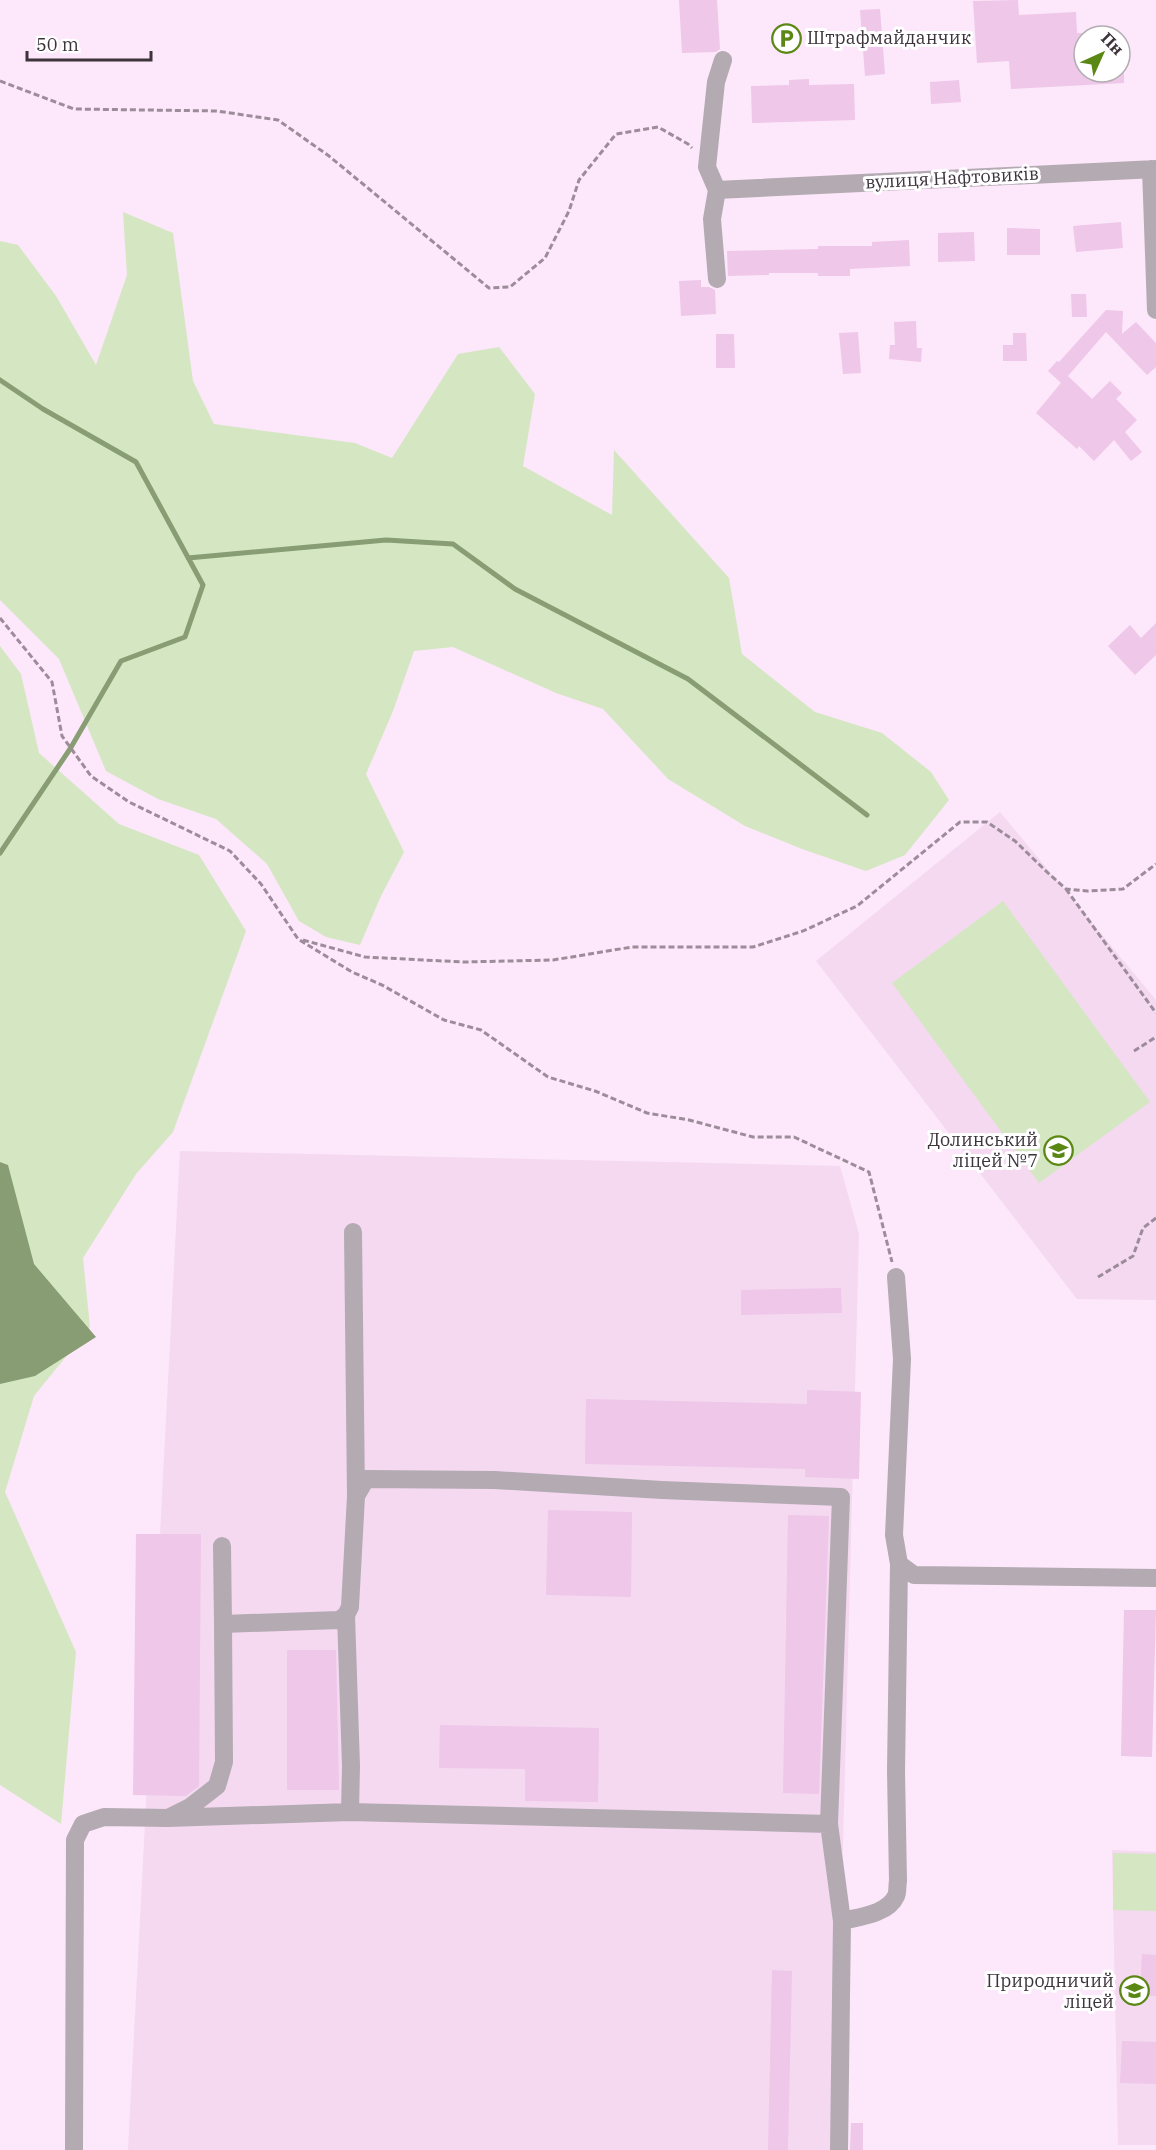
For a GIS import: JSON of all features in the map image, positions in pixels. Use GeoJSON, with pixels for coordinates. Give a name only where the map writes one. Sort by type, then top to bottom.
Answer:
{"type":"FeatureCollection","features":[{"type":"Feature","properties":{"kind":"street"},"geometry":{"type":"LineString","coordinates":[[717,279],[712,219],[717,190],[707,167],[715,92],[723,60]]}},
{"type":"Feature","properties":{"kind":"street"},"geometry":{"type":"LineString","coordinates":[[1154,169],[1156,310]]}},
{"type":"Feature","properties":{"kind":"street","name":"вулиця Нафтовиків"},"geometry":{"type":"LineString","coordinates":[[717,190],[1154,169]]}},
{"type":"Feature","properties":{"kind":"street"},"geometry":{"type":"LineString","coordinates":[[223,1624],[339,1620],[346,1615],[350,1607],[356,1496],[353,1232]]}},
{"type":"Feature","properties":{"kind":"street"},"geometry":{"type":"LineString","coordinates":[[842,1921],[867,1915],[887,1906],[896,1895],[898,1881],[896,1771],[899,1564],[894,1535],[902,1359],[896,1277]]}},
{"type":"Feature","properties":{"kind":"street"},"geometry":{"type":"LineString","coordinates":[[356,1496],[366,1479],[495,1480],[840,1497],[829,1824],[842,1921],[839,2150]]}},
{"type":"Feature","properties":{"kind":"street"},"geometry":{"type":"LineString","coordinates":[[168,1818],[190,1807],[217,1786],[224,1762],[222,1546]]}},
{"type":"Feature","properties":{"kind":"street"},"geometry":{"type":"LineString","coordinates":[[899,1564],[914,1575],[1156,1578]]}},
{"type":"Feature","properties":{"kind":"street"},"geometry":{"type":"LineString","coordinates":[[346,1615],[351,1766],[350,1812]]}},
{"type":"Feature","properties":{"kind":"street"},"geometry":{"type":"LineString","coordinates":[[74,2150],[75,1840],[83,1824],[104,1817],[168,1818],[350,1812],[829,1824]]}},
{"type":"Feature","properties":{"kind":"path"},"geometry":{"type":"LineString","coordinates":[[0,81],[74,109],[217,111],[278,120],[329,156],[489,288],[510,286],[545,258],[570,211],[579,180],[616,134],[658,127],[688,144],[707,167]]}},
{"type":"Feature","properties":{"kind":"path"},"geometry":{"type":"LineString","coordinates":[[0,618],[52,682],[62,736],[91,776],[129,802],[230,851],[261,884],[298,939],[352,972],[382,985],[444,1020],[481,1030],[548,1077],[595,1091],[647,1113],[689,1120],[753,1137],[794,1137],[868,1172],[896,1277]]}},
{"type":"Feature","properties":{"kind":"path"},"geometry":{"type":"LineString","coordinates":[[298,939],[365,957],[463,962],[553,960],[632,946],[753,947],[803,931],[857,906],[960,822],[987,822],[1015,840],[1066,888],[1156,1013]]}},
{"type":"Feature","properties":{"kind":"path"},"geometry":{"type":"LineString","coordinates":[[1066,888],[1087,891],[1123,889],[1156,864]]}},
{"type":"Feature","properties":{"kind":"path"},"geometry":{"type":"LineString","coordinates":[[1134,1051],[1156,1037]]}},
{"type":"Feature","properties":{"kind":"path"},"geometry":{"type":"LineString","coordinates":[[1098,1277],[1134,1256],[1143,1227],[1156,1218]]}},
{"type":"Feature","properties":{"kind":"shaded area"},"geometry":{"type":"Polygon","coordinates":[[[123,212],[173,233],[193,381],[214,424],[355,443],[392,458],[458,354],[499,347],[535,394],[523,466],[612,515],[614,450],[729,578],[742,654],[815,712],[882,733],[931,772],[949,800],[905,855],[866,871],[745,826],[668,779],[603,709],[556,693],[453,647],[414,651],[393,711],[366,774],[404,852],[381,896],[360,945],[326,937],[299,921],[267,864],[216,819],[158,799],[106,771],[59,659],[0,600],[0,241],[18,245],[56,296],[96,365],[127,275],[123,212]]]}},
{"type":"Feature","properties":{"kind":"shaded area"},"geometry":{"type":"Polygon","coordinates":[[[0,646],[21,674],[39,753],[119,824],[199,855],[246,931],[173,1132],[136,1174],[83,1258],[90,1327],[34,1396],[5,1492],[76,1652],[61,1824],[0,1785],[0,646]]]}},
{"type":"Feature","properties":{"kind":"shaded area","name":"Долинський ліцей №7"},"geometry":{"type":"Polygon","coordinates":[[[1000,812],[1156,1000],[1156,1300],[1077,1299],[816,961],[1000,812]]]}},
{"type":"Feature","properties":{"kind":"shaded area"},"geometry":{"type":"Polygon","coordinates":[[[1003,901],[1150,1102],[1039,1183],[892,983],[1003,901]]]}},
{"type":"Feature","properties":{"kind":"shaded area"},"geometry":{"type":"Polygon","coordinates":[[[180,1151],[840,1166],[859,1234],[835,2150],[128,2150],[180,1151]]]}},
{"type":"Feature","properties":{"kind":"shaded area"},"geometry":{"type":"Polygon","coordinates":[[[0,1162],[8,1165],[34,1264],[96,1337],[35,1376],[0,1384],[0,1162]]]}},
{"type":"Feature","properties":{"kind":"shaded area","name":"Природничий ліцей"},"geometry":{"type":"Polygon","coordinates":[[[1112,1850],[1156,1852],[1156,2145],[1118,2145],[1112,1850]]]}},
{"type":"Feature","properties":{"kind":"shaded area"},"geometry":{"type":"Polygon","coordinates":[[[1113,1853],[1156,1854],[1156,1911],[1113,1910],[1113,1853]]]}},
{"type":"Feature","properties":{"kind":"building"},"geometry":{"type":"Polygon","coordinates":[[[679,0],[717,0],[720,49],[716,52],[682,53],[679,0]]]}},
{"type":"Feature","properties":{"kind":"building"},"geometry":{"type":"Polygon","coordinates":[[[1018,0],[1019,15],[1076,12],[1077,24],[1072,24],[1072,84],[1105,84],[1011,89],[1009,61],[977,63],[973,1],[1018,0]]]}},
{"type":"Feature","properties":{"kind":"building"},"geometry":{"type":"Polygon","coordinates":[[[880,9],[885,74],[865,76],[860,10],[880,9]]]}},
{"type":"Feature","properties":{"kind":"building"},"geometry":{"type":"Polygon","coordinates":[[[809,79],[809,85],[854,84],[855,120],[752,123],[751,86],[789,85],[789,80],[809,79]]]}},
{"type":"Feature","properties":{"kind":"building"},"geometry":{"type":"Polygon","coordinates":[[[959,80],[961,102],[931,104],[930,82],[959,80]]]}},
{"type":"Feature","properties":{"kind":"building"},"geometry":{"type":"Polygon","coordinates":[[[1121,222],[1123,248],[1076,252],[1073,226],[1121,222]]]}},
{"type":"Feature","properties":{"kind":"building"},"geometry":{"type":"Polygon","coordinates":[[[1007,228],[1040,229],[1040,255],[1007,255],[1007,228]]]}},
{"type":"Feature","properties":{"kind":"building"},"geometry":{"type":"Polygon","coordinates":[[[974,232],[975,261],[938,262],[938,233],[974,232]]]}},
{"type":"Feature","properties":{"kind":"building"},"geometry":{"type":"Polygon","coordinates":[[[909,240],[910,266],[850,269],[850,276],[818,276],[818,273],[769,273],[769,275],[728,276],[727,251],[818,249],[818,246],[872,246],[872,242],[909,240]]]}},
{"type":"Feature","properties":{"kind":"building"},"geometry":{"type":"Polygon","coordinates":[[[701,280],[701,287],[715,290],[716,314],[681,316],[679,281],[701,280]]]}},
{"type":"Feature","properties":{"kind":"building"},"geometry":{"type":"Polygon","coordinates":[[[1071,294],[1086,294],[1087,317],[1072,317],[1071,294]]]}},
{"type":"Feature","properties":{"kind":"building"},"geometry":{"type":"Polygon","coordinates":[[[1106,310],[1123,311],[1122,334],[1136,322],[1156,343],[1156,367],[1147,375],[1106,332],[1068,376],[1092,399],[1110,381],[1122,393],[1116,399],[1137,420],[1125,432],[1142,452],[1131,461],[1114,440],[1094,461],[1079,446],[1077,449],[1036,413],[1061,383],[1048,371],[1106,310]]]}},
{"type":"Feature","properties":{"kind":"building"},"geometry":{"type":"Polygon","coordinates":[[[916,321],[917,348],[922,348],[921,362],[889,359],[890,345],[895,345],[894,322],[916,321]]]}},
{"type":"Feature","properties":{"kind":"building"},"geometry":{"type":"Polygon","coordinates":[[[858,332],[861,373],[843,374],[839,333],[858,332]]]}},
{"type":"Feature","properties":{"kind":"building"},"geometry":{"type":"Polygon","coordinates":[[[1013,333],[1026,333],[1027,361],[1003,361],[1003,345],[1013,345],[1013,333]]]}},
{"type":"Feature","properties":{"kind":"building"},"geometry":{"type":"Polygon","coordinates":[[[716,334],[734,334],[735,368],[716,368],[716,334]]]}},
{"type":"Feature","properties":{"kind":"building"},"geometry":{"type":"Polygon","coordinates":[[[1156,623],[1156,655],[1135,675],[1108,646],[1130,625],[1141,638],[1156,623]]]}},
{"type":"Feature","properties":{"kind":"building"},"geometry":{"type":"Polygon","coordinates":[[[841,1288],[842,1313],[741,1315],[741,1290],[841,1288]]]}},
{"type":"Feature","properties":{"kind":"building"},"geometry":{"type":"Polygon","coordinates":[[[807,1390],[861,1392],[859,1479],[805,1477],[805,1469],[585,1464],[586,1399],[807,1404],[807,1390]]]}},
{"type":"Feature","properties":{"kind":"building"},"geometry":{"type":"Polygon","coordinates":[[[548,1510],[632,1512],[631,1597],[546,1595],[548,1510]]]}},
{"type":"Feature","properties":{"kind":"building"},"geometry":{"type":"Polygon","coordinates":[[[788,1515],[829,1516],[819,1794],[783,1793],[788,1515]]]}},
{"type":"Feature","properties":{"kind":"building"},"geometry":{"type":"Polygon","coordinates":[[[136,1534],[201,1534],[199,1786],[186,1796],[133,1795],[136,1534]]]}},
{"type":"Feature","properties":{"kind":"building"},"geometry":{"type":"Polygon","coordinates":[[[1124,1610],[1156,1610],[1152,1757],[1121,1756],[1124,1610]]]}},
{"type":"Feature","properties":{"kind":"building"},"geometry":{"type":"Polygon","coordinates":[[[287,1650],[336,1650],[339,1790],[287,1790],[287,1650]]]}},
{"type":"Feature","properties":{"kind":"building"},"geometry":{"type":"Polygon","coordinates":[[[440,1725],[599,1728],[598,1802],[525,1801],[525,1769],[439,1768],[440,1725]]]}},
{"type":"Feature","properties":{"kind":"building"},"geometry":{"type":"Polygon","coordinates":[[[1142,1954],[1156,1955],[1156,1996],[1140,1995],[1142,1954]]]}},
{"type":"Feature","properties":{"kind":"building"},"geometry":{"type":"Polygon","coordinates":[[[772,1970],[792,1971],[788,2150],[768,2150],[772,1970]]]}},
{"type":"Feature","properties":{"kind":"building"},"geometry":{"type":"Polygon","coordinates":[[[1122,2041],[1156,2042],[1156,2084],[1120,2083],[1122,2041]]]}},
{"type":"Feature","properties":{"kind":"building"},"geometry":{"type":"Polygon","coordinates":[[[851,2123],[863,2123],[863,2150],[850,2150],[851,2123]]]}},
{"type":"Feature","properties":{"kind":"waterway"},"geometry":{"type":"LineString","coordinates":[[0,380],[43,409],[136,462],[203,585],[185,637],[121,661],[70,749],[0,853]]}},
{"type":"Feature","properties":{"kind":"waterway"},"geometry":{"type":"LineString","coordinates":[[188,558],[386,540],[453,544],[515,589],[688,679],[867,815]]}},
{"type":"Feature","properties":{"kind":"place","name":"Штрафмайданчик"},"geometry":{"type":"Point","coordinates":[786,38]}},
{"type":"Feature","properties":{"kind":"place","name":"Долинський ліцей №7"},"geometry":{"type":"Point","coordinates":[1059,1150]}},
{"type":"Feature","properties":{"kind":"place","name":"Природничий ліцей"},"geometry":{"type":"Point","coordinates":[1135,1991]}}]}
